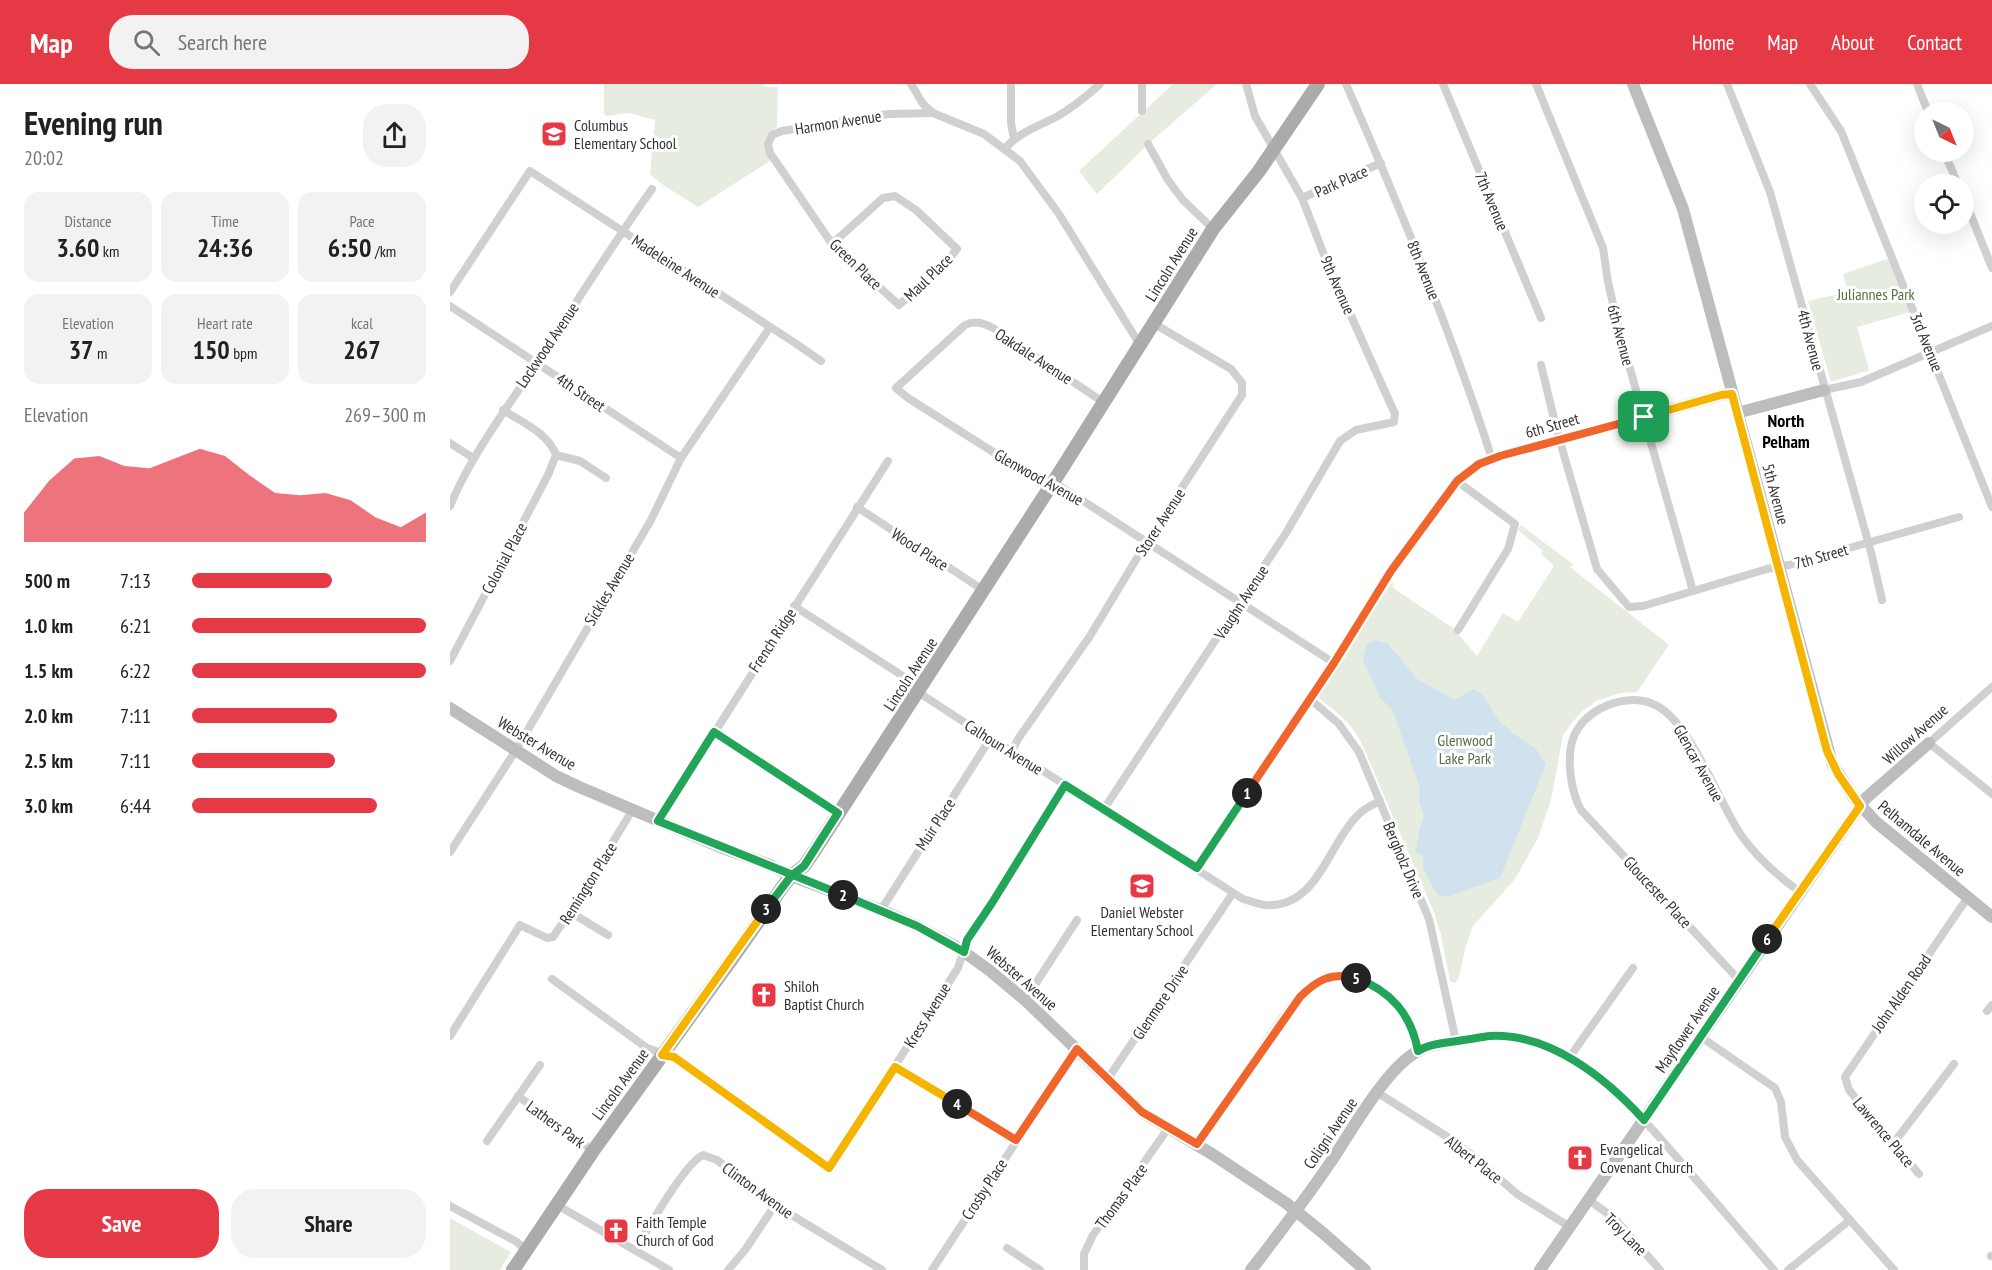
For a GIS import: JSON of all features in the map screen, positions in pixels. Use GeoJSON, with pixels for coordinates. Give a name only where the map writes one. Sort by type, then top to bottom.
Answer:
{"type":"FeatureCollection","features":[{"type":"Feature","properties":{"kind":"main road","name":"Lincoln Avenue"},"geometry":{"type":"LineString","coordinates":[[513,1270],[593,1150],[791,876],[804,866],[919,692],[1213,229],[1274,150],[1318,84]]}},
{"type":"Feature","properties":{"kind":"street"},"geometry":{"type":"LineString","coordinates":[[911,84],[923,104],[933,113],[984,134],[1020,161],[1047,197],[1140,345]]}},
{"type":"Feature","properties":{"kind":"street"},"geometry":{"type":"LineString","coordinates":[[1011,84],[1011,123],[1014,139]]}},
{"type":"Feature","properties":{"kind":"street"},"geometry":{"type":"LineString","coordinates":[[1005,148],[1014,139],[1062,113],[1100,84]]}},
{"type":"Feature","properties":{"kind":"street"},"geometry":{"type":"LineString","coordinates":[[1142,84],[1143,111]]}},
{"type":"Feature","properties":{"kind":"street","name":"9th Avenue"},"geometry":{"type":"LineString","coordinates":[[1246,84],[1255,116],[1302,198],[1326,260],[1395,414],[1394,422]]}},
{"type":"Feature","properties":{"kind":"street","name":"8th Avenue"},"geometry":{"type":"LineString","coordinates":[[1346,84],[1381,164],[1465,373],[1492,459]]}},
{"type":"Feature","properties":{"kind":"street","name":"7th Avenue"},"geometry":{"type":"LineString","coordinates":[[1443,84],[1541,318]]}},
{"type":"Feature","properties":{"kind":"street","name":"6th Avenue"},"geometry":{"type":"LineString","coordinates":[[1536,84],[1603,248],[1617,319],[1693,591]]}},
{"type":"Feature","properties":{"kind":"street","name":"5th Avenue"},"geometry":{"type":"LineString","coordinates":[[1633,84],[1683,209],[1827,751],[1838,774],[1860,806]]}},
{"type":"Feature","properties":{"kind":"street","name":"4th Avenue"},"geometry":{"type":"LineString","coordinates":[[1727,84],[1770,192],[1868,542],[1882,600]]}},
{"type":"Feature","properties":{"kind":"street","name":"3rd Avenue"},"geometry":{"type":"LineString","coordinates":[[1810,84],[1841,131],[1992,507]]}},
{"type":"Feature","properties":{"kind":"street"},"geometry":{"type":"LineString","coordinates":[[1917,84],[1924,102]]}},
{"type":"Feature","properties":{"kind":"street","name":"Harmon Avenue"},"geometry":{"type":"LineString","coordinates":[[775,160],[768,144],[769,139],[776,132],[888,114],[933,113]]}},
{"type":"Feature","properties":{"kind":"street"},"geometry":{"type":"LineString","coordinates":[[1148,144],[1168,180],[1182,199],[1213,229]]}},
{"type":"Feature","properties":{"kind":"street","name":"Green Place"},"geometry":{"type":"LineString","coordinates":[[775,160],[832,244],[899,305]]}},
{"type":"Feature","properties":{"kind":"street","name":"Park Place"},"geometry":{"type":"LineString","coordinates":[[1302,198],[1381,164]]}},
{"type":"Feature","properties":{"kind":"street","name":"Madeleine Avenue"},"geometry":{"type":"LineString","coordinates":[[450,292],[530,171],[821,361]]}},
{"type":"Feature","properties":{"kind":"street","name":"Lockwood Avenue"},"geometry":{"type":"LineString","coordinates":[[450,506],[473,458],[503,410],[537,363],[622,230],[652,189]]}},
{"type":"Feature","properties":{"kind":"street","name":"Maul Place"},"geometry":{"type":"LineString","coordinates":[[832,244],[883,198],[895,196],[916,210],[957,249],[947,262],[899,305]]}},
{"type":"Feature","properties":{"kind":"street"},"geometry":{"type":"LineString","coordinates":[[1974,223],[1992,268]]}},
{"type":"Feature","properties":{"kind":"street","name":"4th Street"},"geometry":{"type":"LineString","coordinates":[[450,306],[681,459]]}},
{"type":"Feature","properties":{"kind":"street","name":"Oakdale Avenue"},"geometry":{"type":"LineString","coordinates":[[896,388],[970,322],[983,323],[1103,402]]}},
{"type":"Feature","properties":{"kind":"street","name":"Storer Avenue"},"geometry":{"type":"LineString","coordinates":[[1012,751],[1090,636],[1146,543],[1231,413],[1243,389],[1239,376],[1231,369],[1153,323]]}},
{"type":"Feature","properties":{"kind":"street"},"geometry":{"type":"LineString","coordinates":[[1737,413],[1856,383],[1992,326]]}},
{"type":"Feature","properties":{"kind":"street","name":"Sickles Avenue"},"geometry":{"type":"LineString","coordinates":[[450,852],[516,750],[651,520],[681,459],[770,327]]}},
{"type":"Feature","properties":{"kind":"street"},"geometry":{"type":"LineString","coordinates":[[1541,366],[1560,440]]}},
{"type":"Feature","properties":{"kind":"street","name":"Glenwood Avenue"},"geometry":{"type":"LineString","coordinates":[[896,388],[908,398],[1039,481],[1060,486],[1334,663]]}},
{"type":"Feature","properties":{"kind":"street","name":"6th Street"},"geometry":{"type":"LineString","coordinates":[[1197,868],[1334,663],[1391,571],[1457,481],[1479,464],[1492,459],[1721,395],[1732,394]]}},
{"type":"Feature","properties":{"kind":"street"},"geometry":{"type":"LineString","coordinates":[[503,410],[538,432],[554,448],[556,455],[580,461],[606,478]]}},
{"type":"Feature","properties":{"kind":"street","name":"Vaughn Avenue"},"geometry":{"type":"LineString","coordinates":[[1104,809],[1286,533],[1340,441],[1356,430],[1394,422]]}},
{"type":"Feature","properties":{"kind":"street","name":"7th Street"},"geometry":{"type":"LineString","coordinates":[[1560,440],[1597,569],[1629,607],[1636,608],[1959,517]]}},
{"type":"Feature","properties":{"kind":"street"},"geometry":{"type":"LineString","coordinates":[[450,443],[473,458]]}},
{"type":"Feature","properties":{"kind":"street","name":"Colonial Place"},"geometry":{"type":"LineString","coordinates":[[450,661],[548,475],[556,455]]}},
{"type":"Feature","properties":{"kind":"street","name":"French Ridge"},"geometry":{"type":"LineString","coordinates":[[658,821],[888,461]]}},
{"type":"Feature","properties":{"kind":"street"},"geometry":{"type":"LineString","coordinates":[[1457,481],[1515,524],[1508,549],[1458,630]]}},
{"type":"Feature","properties":{"kind":"street","name":"Wood Place"},"geometry":{"type":"LineString","coordinates":[[857,507],[983,590]]}},
{"type":"Feature","properties":{"kind":"street","name":"Calhoun Avenue"},"geometry":{"type":"LineString","coordinates":[[794,606],[906,678],[919,692],[990,740],[1012,751],[1233,893],[1264,905],[1292,900],[1306,891],[1357,815],[1380,801]]}},
{"type":"Feature","properties":{"kind":"street","name":"Willow Avenue"},"geometry":{"type":"LineString","coordinates":[[1860,806],[1866,798],[1992,687]]}},
{"type":"Feature","properties":{"kind":"street","name":"Bergholz Drive"},"geometry":{"type":"LineString","coordinates":[[1310,699],[1339,724],[1353,740],[1380,801],[1429,919],[1456,1041]]}},
{"type":"Feature","properties":{"kind":"street","name":"Glencar Avenue"},"geometry":{"type":"LineString","coordinates":[[1577,803],[1571,760],[1572,741],[1579,728],[1594,713],[1617,702],[1634,700],[1652,703],[1665,710],[1679,724],[1725,810],[1753,851],[1800,892]]}},
{"type":"Feature","properties":{"kind":"street","name":"Webster Avenue"},"geometry":{"type":"LineString","coordinates":[[450,708],[556,776],[720,847],[744,854],[791,876],[881,910],[917,926],[964,952],[1025,1000],[1142,1112],[1197,1144],[1296,1211],[1365,1270]]}},
{"type":"Feature","properties":{"kind":"street"},"geometry":{"type":"LineString","coordinates":[[714,732],[838,813]]}},
{"type":"Feature","properties":{"kind":"street","name":"Muir Place"},"geometry":{"type":"LineString","coordinates":[[881,910],[990,740]]}},
{"type":"Feature","properties":{"kind":"street"},"geometry":{"type":"LineString","coordinates":[[1929,743],[1992,794]]}},
{"type":"Feature","properties":{"kind":"street","name":"Kress Avenue"},"geometry":{"type":"LineString","coordinates":[[662,1055],[674,1057],[829,1168],[958,968],[967,940],[1065,785]]}},
{"type":"Feature","properties":{"kind":"street","name":"Gloucester Place"},"geometry":{"type":"LineString","coordinates":[[1577,803],[1739,980]]}},
{"type":"Feature","properties":{"kind":"street","name":"Mayflower Avenue"},"geometry":{"type":"LineString","coordinates":[[1540,1270],[1860,806]]}},
{"type":"Feature","properties":{"kind":"street","name":"Pelhamdale Avenue"},"geometry":{"type":"LineString","coordinates":[[1860,806],[1876,822],[1992,917]]}},
{"type":"Feature","properties":{"kind":"street","name":"Remington Place"},"geometry":{"type":"LineString","coordinates":[[450,1036],[520,925],[547,938],[553,937],[633,809]]}},
{"type":"Feature","properties":{"kind":"street","name":"Glenmore Drive"},"geometry":{"type":"LineString","coordinates":[[1107,1080],[1233,893]]}},
{"type":"Feature","properties":{"kind":"street","name":"John Alden Road"},"geometry":{"type":"LineString","coordinates":[[1849,1090],[1845,1077],[1848,1070],[1968,897]]}},
{"type":"Feature","properties":{"kind":"street"},"geometry":{"type":"LineString","coordinates":[[570,912],[608,934]]}},
{"type":"Feature","properties":{"kind":"street"},"geometry":{"type":"LineString","coordinates":[[1025,1000],[1077,920]]}},
{"type":"Feature","properties":{"kind":"street"},"geometry":{"type":"LineString","coordinates":[[1569,1058],[1633,968]]}},
{"type":"Feature","properties":{"kind":"street"},"geometry":{"type":"LineString","coordinates":[[1197,1144],[1287,1013],[1311,986],[1324,978],[1345,975],[1357,978],[1385,994],[1407,1016],[1418,1051]]}},
{"type":"Feature","properties":{"kind":"street"},"geometry":{"type":"LineString","coordinates":[[552,979],[647,1048],[662,1055]]}},
{"type":"Feature","properties":{"kind":"street"},"geometry":{"type":"LineString","coordinates":[[1456,1041],[1490,1036],[1535,1042],[1569,1058],[1596,1075],[1644,1120],[1774,1270]]}},
{"type":"Feature","properties":{"kind":"street"},"geometry":{"type":"LineString","coordinates":[[1701,1037],[1775,1088],[1781,1102],[1783,1128],[1788,1145],[1797,1160],[1894,1270]]}},
{"type":"Feature","properties":{"kind":"street","name":"Coligni Avenue"},"geometry":{"type":"LineString","coordinates":[[1251,1270],[1296,1211],[1397,1068],[1418,1051],[1456,1041]]}},
{"type":"Feature","properties":{"kind":"street","name":"Crosby Place"},"geometry":{"type":"LineString","coordinates":[[932,1270],[1077,1049]]}},
{"type":"Feature","properties":{"kind":"street"},"geometry":{"type":"LineString","coordinates":[[1893,1143],[1954,1064]]}},
{"type":"Feature","properties":{"kind":"street","name":"Lathers Park"},"geometry":{"type":"LineString","coordinates":[[487,1141],[540,1065]]}},
{"type":"Feature","properties":{"kind":"street"},"geometry":{"type":"LineString","coordinates":[[895,1067],[1016,1140]]}},
{"type":"Feature","properties":{"kind":"street","name":"Lawrence Place"},"geometry":{"type":"LineString","coordinates":[[1849,1090],[1919,1174]]}},
{"type":"Feature","properties":{"kind":"street","name":"Albert Place"},"geometry":{"type":"LineString","coordinates":[[1378,1093],[1454,1142],[1517,1194],[1570,1227]]}},
{"type":"Feature","properties":{"kind":"street","name":"Lathers Park"},"geometry":{"type":"LineString","coordinates":[[518,1096],[593,1150]]}},
{"type":"Feature","properties":{"kind":"street","name":"Thomas Place"},"geometry":{"type":"LineString","coordinates":[[1084,1270],[1084,1254],[1093,1235],[1169,1127]]}},
{"type":"Feature","properties":{"kind":"street","name":"Clinton Avenue"},"geometry":{"type":"LineString","coordinates":[[635,1250],[685,1172],[698,1157],[703,1155],[717,1160],[775,1205],[882,1270]]}},
{"type":"Feature","properties":{"kind":"street","name":"Troy Lane"},"geometry":{"type":"LineString","coordinates":[[1589,1200],[1615,1219],[1660,1270]]}},
{"type":"Feature","properties":{"kind":"street"},"geometry":{"type":"LineString","coordinates":[[557,1205],[669,1270]]}},
{"type":"Feature","properties":{"kind":"street"},"geometry":{"type":"LineString","coordinates":[[728,1270],[745,1250],[775,1205]]}},
{"type":"Feature","properties":{"kind":"street"},"geometry":{"type":"LineString","coordinates":[[450,1206],[517,1242],[525,1250]]}},
{"type":"Feature","properties":{"kind":"street"},"geometry":{"type":"LineString","coordinates":[[1788,1270],[1850,1220]]}},
{"type":"Feature","properties":{"kind":"street"},"geometry":{"type":"LineString","coordinates":[[1007,1248],[1040,1270]]}},
{"type":"Feature","properties":{"kind":"green space"},"geometry":{"type":"Polygon","coordinates":[[[604,84],[763,84],[765,87],[778,87],[777,127],[768,135],[765,142],[770,161],[698,207],[650,174],[655,120],[629,113],[606,116],[604,113],[604,84]]]}},
{"type":"Feature","properties":{"kind":"green space"},"geometry":{"type":"Polygon","coordinates":[[[1173,84],[1217,84],[1148,144],[1097,194],[1079,171],[1173,84]]]}},
{"type":"Feature","properties":{"kind":"green space","name":"Juliannes Park"},"geometry":{"type":"Polygon","coordinates":[[[1890,258],[1910,312],[1857,327],[1869,370],[1831,382],[1808,301],[1848,292],[1843,274],[1890,258]]]}},
{"type":"Feature","properties":{"kind":"green space","name":"Glenwood Lake Park"},"geometry":{"type":"Polygon","coordinates":[[[1521,525],[1574,565],[1570,567],[1669,645],[1637,692],[1621,693],[1596,701],[1580,713],[1563,735],[1551,800],[1538,838],[1515,879],[1473,926],[1458,980],[1454,983],[1450,981],[1434,912],[1361,742],[1348,723],[1319,698],[1317,692],[1393,581],[1393,587],[1399,592],[1453,628],[1477,656],[1503,613],[1518,622],[1554,566],[1541,554],[1543,551],[1518,530],[1521,525]]]}},
{"type":"Feature","properties":{"kind":"green space"},"geometry":{"type":"Polygon","coordinates":[[[450,1218],[511,1252],[500,1270],[450,1270],[450,1218]]]}},
{"type":"Feature","properties":{"kind":"water"},"geometry":{"type":"Polygon","coordinates":[[[1376,640],[1388,644],[1417,679],[1455,700],[1473,689],[1483,695],[1499,721],[1536,749],[1546,764],[1500,878],[1450,896],[1440,896],[1436,893],[1423,868],[1423,856],[1416,852],[1424,816],[1419,801],[1420,788],[1392,709],[1380,698],[1363,660],[1367,644],[1376,640]]]}},
{"type":"Feature","properties":{"kind":"place","name":"Columbus Elementary School"},"geometry":{"type":"Point","coordinates":[554,134]}},
{"type":"Feature","properties":{"kind":"place","name":"Daniel Webster Elementary School"},"geometry":{"type":"Point","coordinates":[1142,886]}},
{"type":"Feature","properties":{"kind":"place","name":"Shiloh Baptist Church"},"geometry":{"type":"Point","coordinates":[764,995]}},
{"type":"Feature","properties":{"kind":"place","name":"Evangelical Covenant Church"},"geometry":{"type":"Point","coordinates":[1580,1158]}},
{"type":"Feature","properties":{"kind":"place","name":"Faith Temple Church of God"},"geometry":{"type":"Point","coordinates":[616,1231]}},
{"type":"Feature","properties":{"kind":"district","name":"North Pelham"},"geometry":{"type":"Point","coordinates":[1786,431]}},
{"type":"Feature","properties":{"kind":"route"},"geometry":{"type":"LineString","coordinates":[[1644,417],[1500,456],[1479,464],[1462,475],[1391,571],[1334,663],[1197,868],[1065,785],[967,940],[964,952],[917,926],[881,910],[791,876],[744,854],[720,847],[658,821],[714,732],[838,813],[804,866],[791,876],[756,922],[662,1055],[674,1057],[829,1168],[895,1067],[1016,1140],[1077,1049],[1142,1112],[1197,1144],[1300,997],[1324,978],[1345,975],[1372,985],[1399,1007],[1407,1016],[1418,1051],[1436,1045],[1490,1036],[1535,1042],[1596,1075],[1644,1120],[1860,806],[1838,774],[1827,751],[1732,394],[1721,395],[1644,417]]}}]}
